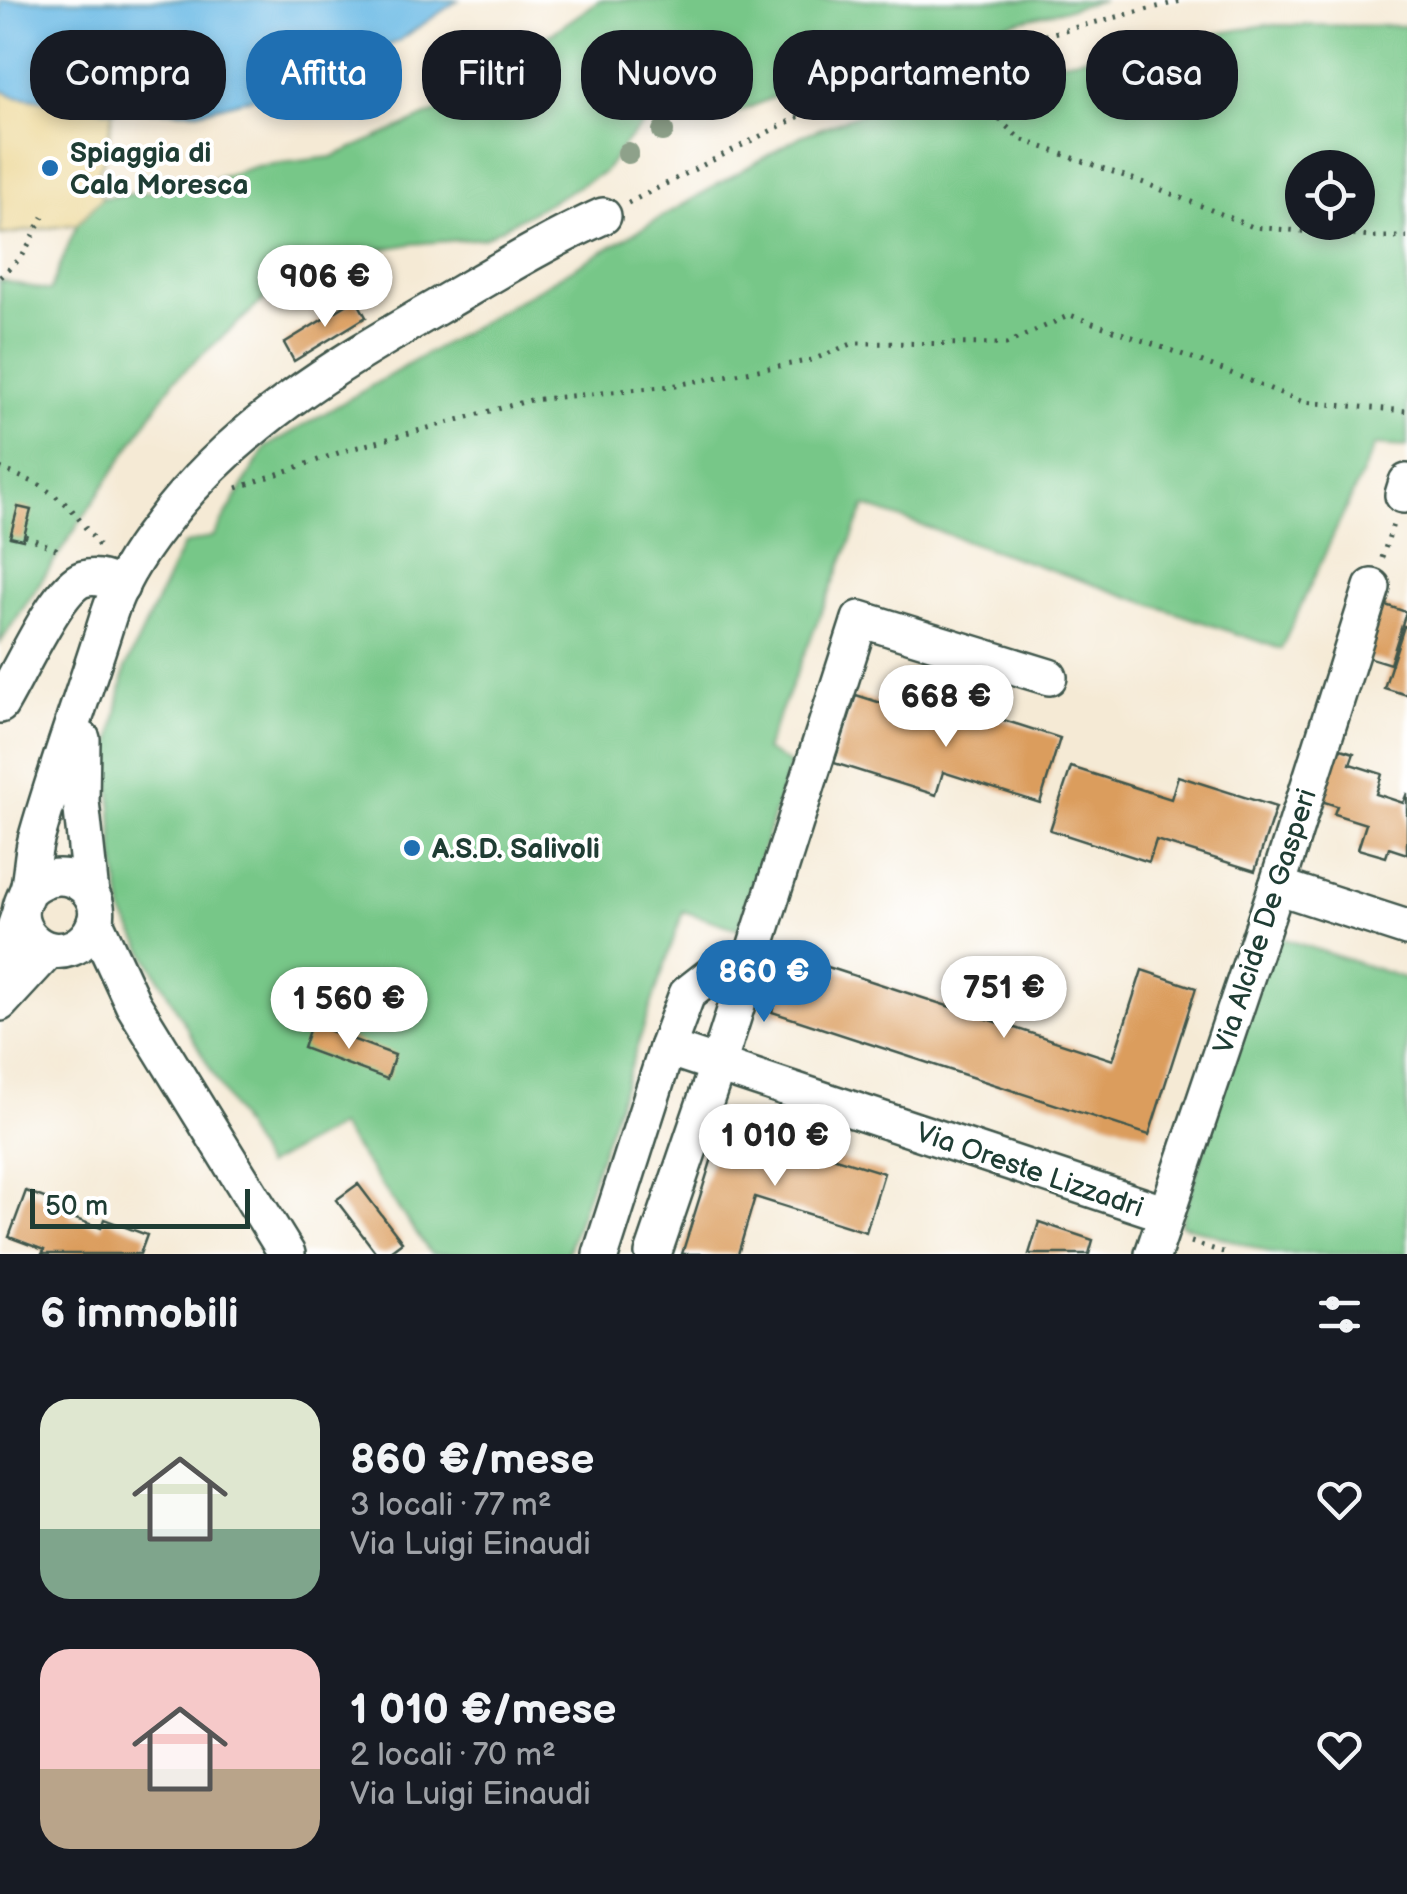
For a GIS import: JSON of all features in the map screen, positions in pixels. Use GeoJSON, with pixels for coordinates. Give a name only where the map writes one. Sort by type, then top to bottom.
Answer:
{"type":"FeatureCollection","features":[{"type":"Feature","properties":{"kind":"street"},"geometry":{"type":"LineString","coordinates":[[0,971],[24,901],[35,844],[124,579],[176,502],[221,454],[328,371],[559,235],[603,216]]}},
{"type":"Feature","properties":{"kind":"street"},"geometry":{"type":"LineString","coordinates":[[0,705],[64,592],[81,580],[124,579]]}},
{"type":"Feature","properties":{"kind":"street","name":"Via Alcide De Gasperi"},"geometry":{"type":"LineString","coordinates":[[1159,1233],[1277,886],[1372,588]]}},
{"type":"Feature","properties":{"kind":"street"},"geometry":{"type":"LineString","coordinates":[[654,1254],[860,619],[1049,677]]}},
{"type":"Feature","properties":{"kind":"street"},"geometry":{"type":"LineString","coordinates":[[0,1003],[56,950],[83,942],[93,908],[80,802],[80,766],[94,664]]}},
{"type":"Feature","properties":{"kind":"street"},"geometry":{"type":"LineString","coordinates":[[24,901],[48,876],[72,878],[93,908],[132,1004],[287,1254]]}},
{"type":"Feature","properties":{"kind":"street"},"geometry":{"type":"LineString","coordinates":[[1277,886],[1407,928]]}},
{"type":"Feature","properties":{"kind":"street"},"geometry":{"type":"LineString","coordinates":[[24,901],[28,936],[92,970],[132,1004]]}},
{"type":"Feature","properties":{"kind":"street"},"geometry":{"type":"LineString","coordinates":[[600,1254],[687,994],[719,969],[749,967]]}},
{"type":"Feature","properties":{"kind":"street","name":"Via Oreste Lizzadri"},"geometry":{"type":"LineString","coordinates":[[666,1048],[718,1064],[1159,1233]]}},
{"type":"Feature","properties":{"kind":"path"},"geometry":{"type":"LineString","coordinates":[[1064,30],[1185,0]]}},
{"type":"Feature","properties":{"kind":"path"},"geometry":{"type":"LineString","coordinates":[[603,216],[792,120]]}},
{"type":"Feature","properties":{"kind":"path"},"geometry":{"type":"LineString","coordinates":[[1000,120],[1020,139],[1253,227],[1407,237]]}},
{"type":"Feature","properties":{"kind":"path"},"geometry":{"type":"LineString","coordinates":[[0,276],[22,256],[42,216]]}},
{"type":"Feature","properties":{"kind":"path"},"geometry":{"type":"LineString","coordinates":[[230,490],[346,450],[531,400],[671,386],[812,360],[854,343],[1006,344],[1070,315],[1303,402],[1407,411]]}},
{"type":"Feature","properties":{"kind":"path"},"geometry":{"type":"LineString","coordinates":[[0,468],[40,485],[70,507],[124,579]]}},
{"type":"Feature","properties":{"kind":"path"},"geometry":{"type":"LineString","coordinates":[[1372,588],[1405,489]]}},
{"type":"Feature","properties":{"kind":"path"},"geometry":{"type":"LineString","coordinates":[[26,536],[56,549],[81,580]]}},
{"type":"Feature","properties":{"kind":"path"},"geometry":{"type":"LineString","coordinates":[[1159,1233],[1228,1254]]}},
{"type":"Feature","properties":{"kind":"green space"},"geometry":{"type":"Polygon","coordinates":[[[600,0],[1103,0],[983,30],[773,30],[773,97],[753,106],[753,30],[581,30],[581,120],[648,120],[604,172],[484,238],[354,254],[288,278],[174,380],[0,643],[0,280],[50,291],[77,224],[102,198],[193,186],[257,166],[332,157],[422,118],[561,120],[561,30],[557,30],[600,0]]]}},
{"type":"Feature","properties":{"kind":"green space"},"geometry":{"type":"Polygon","coordinates":[[[1266,25],[1407,26],[1407,447],[1375,445],[1281,649],[865,506],[765,750],[790,764],[738,929],[683,911],[567,1254],[431,1254],[339,1126],[265,1166],[123,914],[114,852],[109,756],[125,669],[183,545],[214,536],[265,448],[801,136],[843,120],[1066,120],[1066,60],[1086,57],[1086,120],[1238,120],[1238,30],[1266,25]]]}},
{"type":"Feature","properties":{"kind":"green space"},"geometry":{"type":"Polygon","coordinates":[[[1272,935],[1407,979],[1407,1254],[1275,1254],[1180,1224],[1272,935]]]}},
{"type":"Feature","properties":{"kind":"sand","name":"Spiaggia di Cala Moresca"},"geometry":{"type":"Polygon","coordinates":[[[0,90],[30,98],[30,120],[111,120],[96,179],[102,198],[77,224],[0,235],[0,90]]]}},
{"type":"Feature","properties":{"kind":"water"},"geometry":{"type":"Polygon","coordinates":[[[0,0],[458,0],[402,39],[402,30],[246,30],[246,100],[226,105],[226,30],[30,30],[30,98],[0,90],[0,0]]]}},
{"type":"Feature","properties":{"kind":"building"},"geometry":{"type":"Polygon","coordinates":[[[356,299],[366,317],[294,361],[284,343],[356,299]]]}},
{"type":"Feature","properties":{"kind":"building"},"geometry":{"type":"Polygon","coordinates":[[[18,507],[31,510],[23,540],[10,537],[18,507]]]}},
{"type":"Feature","properties":{"kind":"building"},"geometry":{"type":"Polygon","coordinates":[[[1374,601],[1406,612],[1390,664],[1358,654],[1374,601]]]}},
{"type":"Feature","properties":{"kind":"building"},"geometry":{"type":"Polygon","coordinates":[[[1404,626],[1407,627],[1407,695],[1384,688],[1404,626]]]}},
{"type":"Feature","properties":{"kind":"building"},"geometry":{"type":"Polygon","coordinates":[[[856,695],[957,727],[963,707],[1060,738],[1040,803],[943,772],[936,795],[834,763],[856,695]]]}},
{"type":"Feature","properties":{"kind":"building"},"geometry":{"type":"Polygon","coordinates":[[[1328,745],[1354,753],[1350,764],[1382,774],[1376,794],[1403,803],[1407,793],[1407,854],[1389,848],[1386,857],[1358,849],[1366,824],[1334,814],[1337,806],[1312,798],[1328,745]]]}},
{"type":"Feature","properties":{"kind":"building"},"geometry":{"type":"Polygon","coordinates":[[[1071,767],[1171,799],[1178,776],[1276,807],[1255,871],[1156,840],[1149,862],[1050,830],[1071,767]]]}},
{"type":"Feature","properties":{"kind":"building"},"geometry":{"type":"Polygon","coordinates":[[[791,955],[1113,1060],[1142,970],[1196,988],[1149,1135],[772,1012],[791,955]]]}},
{"type":"Feature","properties":{"kind":"building"},"geometry":{"type":"Polygon","coordinates":[[[311,1024],[395,1055],[387,1079],[303,1048],[311,1024]]]}},
{"type":"Feature","properties":{"kind":"building"},"geometry":{"type":"Polygon","coordinates":[[[723,1123],[884,1173],[866,1232],[755,1197],[738,1254],[682,1254],[723,1123]]]}},
{"type":"Feature","properties":{"kind":"building"},"geometry":{"type":"Polygon","coordinates":[[[358,1184],[402,1242],[386,1254],[377,1254],[336,1200],[358,1184]]]}},
{"type":"Feature","properties":{"kind":"building"},"geometry":{"type":"Polygon","coordinates":[[[26,1191],[73,1209],[70,1217],[101,1228],[104,1219],[147,1235],[140,1254],[42,1254],[44,1250],[9,1237],[26,1191]]]}},
{"type":"Feature","properties":{"kind":"building"},"geometry":{"type":"Polygon","coordinates":[[[1039,1222],[1093,1240],[1089,1254],[1029,1254],[1039,1222]]]}},
{"type":"Feature","properties":{"kind":"place","name":"Spiaggia di Cala Moresca"},"geometry":{"type":"Point","coordinates":[50,168]}},
{"type":"Feature","properties":{"kind":"place","name":"A.S.D. Salivoli"},"geometry":{"type":"Point","coordinates":[412,848]}}]}
